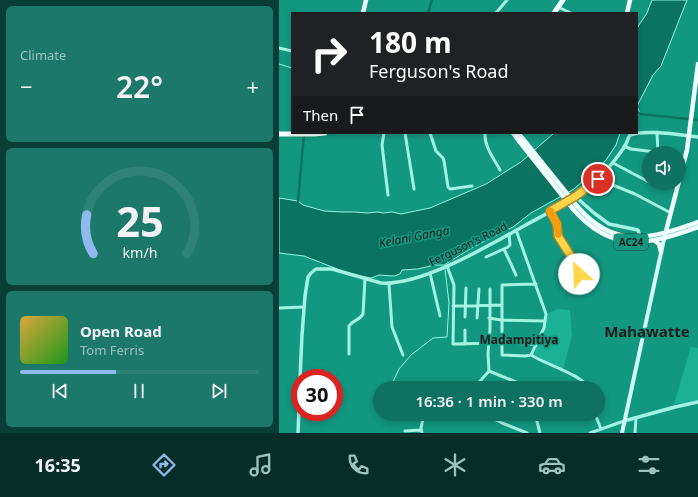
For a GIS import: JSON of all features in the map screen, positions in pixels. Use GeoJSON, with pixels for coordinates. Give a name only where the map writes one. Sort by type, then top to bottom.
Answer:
{"type":"FeatureCollection","features":[{"type":"Feature","properties":{"kind":"highway"},"geometry":{"type":"LineString","coordinates":[[555,12],[563,0]]}},
{"type":"Feature","properties":{"kind":"highway"},"geometry":{"type":"LineString","coordinates":[[279,132],[291,131]]}},
{"type":"Feature","properties":{"kind":"highway"},"geometry":{"type":"LineString","coordinates":[[279,132],[291,133]]}},
{"type":"Feature","properties":{"kind":"main road"},"geometry":{"type":"LineString","coordinates":[[363,12],[367,0]]}},
{"type":"Feature","properties":{"kind":"main road"},"geometry":{"type":"LineString","coordinates":[[627,12],[630,0]]}},
{"type":"Feature","properties":{"kind":"main road"},"geometry":{"type":"LineString","coordinates":[[621,433],[667,226],[682,172],[697,83],[698,64]]}},
{"type":"Feature","properties":{"kind":"main road"},"geometry":{"type":"LineString","coordinates":[[514,134],[521,140],[575,208]]}},
{"type":"Feature","properties":{"kind":"main road"},"geometry":{"type":"LineString","coordinates":[[518,134],[521,140]]}},
{"type":"Feature","properties":{"kind":"main road","name":"AC24"},"geometry":{"type":"LineString","coordinates":[[575,208],[599,227],[615,234],[640,237],[666,233],[698,222]]}},
{"type":"Feature","properties":{"kind":"main road","name":"AC24"},"geometry":{"type":"LineString","coordinates":[[575,208],[583,220],[597,231],[629,242],[655,241],[664,239],[698,226]]}},
{"type":"Feature","properties":{"kind":"main road"},"geometry":{"type":"LineString","coordinates":[[667,226],[673,231]]}},
{"type":"Feature","properties":{"kind":"main road"},"geometry":{"type":"LineString","coordinates":[[655,241],[659,244],[661,252]]}},
{"type":"Feature","properties":{"kind":"street"},"geometry":{"type":"LineString","coordinates":[[497,12],[507,0]]}},
{"type":"Feature","properties":{"kind":"street"},"geometry":{"type":"LineString","coordinates":[[558,7],[569,12]]}},
{"type":"Feature","properties":{"kind":"street"},"geometry":{"type":"LineString","coordinates":[[279,48],[291,51]]}},
{"type":"Feature","properties":{"kind":"street"},"geometry":{"type":"LineString","coordinates":[[657,133],[658,146]]}},
{"type":"Feature","properties":{"kind":"street"},"geometry":{"type":"LineString","coordinates":[[638,134],[657,133],[698,137]]}},
{"type":"Feature","properties":{"kind":"street"},"geometry":{"type":"LineString","coordinates":[[384,134],[382,145],[388,195]]}},
{"type":"Feature","properties":{"kind":"street"},"geometry":{"type":"LineString","coordinates":[[405,134],[414,189]]}},
{"type":"Feature","properties":{"kind":"street"},"geometry":{"type":"LineString","coordinates":[[430,134],[436,152],[444,161],[448,187],[450,189],[472,186]]}},
{"type":"Feature","properties":{"kind":"street"},"geometry":{"type":"LineString","coordinates":[[485,134],[486,144],[500,170]]}},
{"type":"Feature","properties":{"kind":"street","name":"Ferguson's Road"},"geometry":{"type":"LineString","coordinates":[[300,369],[301,335],[304,307],[308,277],[311,273],[316,270],[331,269],[389,284],[415,278],[447,266],[509,234],[576,196],[598,179],[613,163],[630,136],[634,134]]}},
{"type":"Feature","properties":{"kind":"street"},"geometry":{"type":"LineString","coordinates":[[624,146],[631,149],[642,150]]}},
{"type":"Feature","properties":{"kind":"street"},"geometry":{"type":"LineString","coordinates":[[613,163],[642,179]]}},
{"type":"Feature","properties":{"kind":"street"},"geometry":{"type":"LineString","coordinates":[[598,179],[635,194],[671,212]]}},
{"type":"Feature","properties":{"kind":"street"},"geometry":{"type":"LineString","coordinates":[[576,196],[593,213],[609,224],[638,230],[640,237]]}},
{"type":"Feature","properties":{"kind":"street"},"geometry":{"type":"LineString","coordinates":[[550,211],[557,224],[558,236],[576,264],[579,274],[595,268]]}},
{"type":"Feature","properties":{"kind":"street"},"geometry":{"type":"LineString","coordinates":[[516,230],[546,314],[544,328],[531,355]]}},
{"type":"Feature","properties":{"kind":"street"},"geometry":{"type":"LineString","coordinates":[[486,257],[504,249],[509,245],[509,234]]}},
{"type":"Feature","properties":{"kind":"street"},"geometry":{"type":"LineString","coordinates":[[504,249],[516,275]]}},
{"type":"Feature","properties":{"kind":"street"},"geometry":{"type":"LineString","coordinates":[[447,266],[453,282],[453,344],[502,343],[536,345]]}},
{"type":"Feature","properties":{"kind":"street"},"geometry":{"type":"LineString","coordinates":[[430,272],[440,316]]}},
{"type":"Feature","properties":{"kind":"street"},"geometry":{"type":"LineString","coordinates":[[349,354],[349,326],[363,314],[365,279]]}},
{"type":"Feature","properties":{"kind":"street"},"geometry":{"type":"LineString","coordinates":[[389,284],[392,327],[403,355]]}},
{"type":"Feature","properties":{"kind":"street"},"geometry":{"type":"LineString","coordinates":[[502,332],[502,285],[536,284]]}},
{"type":"Feature","properties":{"kind":"street"},"geometry":{"type":"LineString","coordinates":[[465,317],[467,288]]}},
{"type":"Feature","properties":{"kind":"street"},"geometry":{"type":"LineString","coordinates":[[477,318],[479,289]]}},
{"type":"Feature","properties":{"kind":"street"},"geometry":{"type":"LineString","coordinates":[[481,381],[489,371],[490,289]]}},
{"type":"Feature","properties":{"kind":"street"},"geometry":{"type":"LineString","coordinates":[[453,306],[501,306]]}},
{"type":"Feature","properties":{"kind":"street"},"geometry":{"type":"LineString","coordinates":[[279,308],[304,307]]}},
{"type":"Feature","properties":{"kind":"street"},"geometry":{"type":"LineString","coordinates":[[489,318],[501,320],[545,321]]}},
{"type":"Feature","properties":{"kind":"street"},"geometry":{"type":"LineString","coordinates":[[465,330],[465,344]]}},
{"type":"Feature","properties":{"kind":"street"},"geometry":{"type":"LineString","coordinates":[[502,343],[502,355],[531,355],[540,361],[569,373],[583,381]]}},
{"type":"Feature","properties":{"kind":"street"},"geometry":{"type":"LineString","coordinates":[[489,371],[514,381]]}},
{"type":"Feature","properties":{"kind":"street"},"geometry":{"type":"LineString","coordinates":[[590,433],[624,421],[698,402]]}},
{"type":"Feature","properties":{"kind":"street"},"geometry":{"type":"LineString","coordinates":[[635,433],[636,418]]}},
{"type":"Feature","properties":{"kind":"street"},"geometry":{"type":"LineString","coordinates":[[298,433],[299,421]]}},
{"type":"Feature","properties":{"kind":"street"},"geometry":{"type":"LineString","coordinates":[[405,431],[422,432],[423,421]]}},
{"type":"Feature","properties":{"kind":"street"},"geometry":{"type":"LineString","coordinates":[[498,421],[527,433]]}},
{"type":"Feature","properties":{"kind":"street"},"geometry":{"type":"LineString","coordinates":[[537,421],[540,433]]}},
{"type":"Feature","properties":{"kind":"street"},"geometry":{"type":"LineString","coordinates":[[598,421],[601,429]]}},
{"type":"Feature","properties":{"kind":"green space"},"geometry":{"type":"Polygon","coordinates":[[[558,309],[570,310],[572,336],[563,369],[534,355],[548,313],[558,309]]]}},
{"type":"Feature","properties":{"kind":"green space"},"geometry":{"type":"Polygon","coordinates":[[[691,347],[698,348],[698,401],[674,404],[691,347]]]}},
{"type":"Feature","properties":{"kind":"water"},"geometry":{"type":"Polygon","coordinates":[[[652,0],[687,0],[661,66],[653,75],[638,104],[638,26],[647,13],[652,0]]]}},
{"type":"Feature","properties":{"kind":"water","name":"Kelani Ganga"},"geometry":{"type":"Polygon","coordinates":[[[553,134],[620,134],[616,145],[606,160],[574,189],[531,213],[513,227],[475,246],[444,265],[402,270],[400,274],[394,276],[379,275],[371,278],[350,274],[304,256],[279,253],[279,198],[298,201],[303,205],[324,211],[367,213],[392,212],[401,214],[430,208],[486,184],[521,162],[553,134]]]}},
{"type":"Feature","properties":{"kind":"waterway"},"geometry":{"type":"LineString","coordinates":[[428,12],[432,0]]}},
{"type":"Feature","properties":{"kind":"waterway"},"geometry":{"type":"LineString","coordinates":[[279,64],[291,68]]}},
{"type":"Feature","properties":{"kind":"waterway"},"geometry":{"type":"LineString","coordinates":[[638,113],[698,120]]}},
{"type":"Feature","properties":{"kind":"waterway"},"geometry":{"type":"LineString","coordinates":[[298,201],[304,134]]}},
{"type":"Feature","properties":{"kind":"waterway"},"geometry":{"type":"LineString","coordinates":[[393,381],[399,369],[411,355],[433,338],[447,337],[449,303],[445,269]]}},
{"type":"Feature","properties":{"kind":"slow traffic"},"geometry":{"type":"LineString","coordinates":[[551,211],[557,224],[558,234]]}},
{"type":"Feature","properties":{"kind":"district","name":"Mahawatte"},"geometry":{"type":"Point","coordinates":[647,332]}},
{"type":"Feature","properties":{"kind":"district","name":"Madampitiya"},"geometry":{"type":"Point","coordinates":[519,340]}},
{"type":"Feature","properties":{"kind":"route"},"geometry":{"type":"LineString","coordinates":[[579,274],[576,264],[558,236],[557,224],[550,211],[576,196],[598,179]]}}]}
